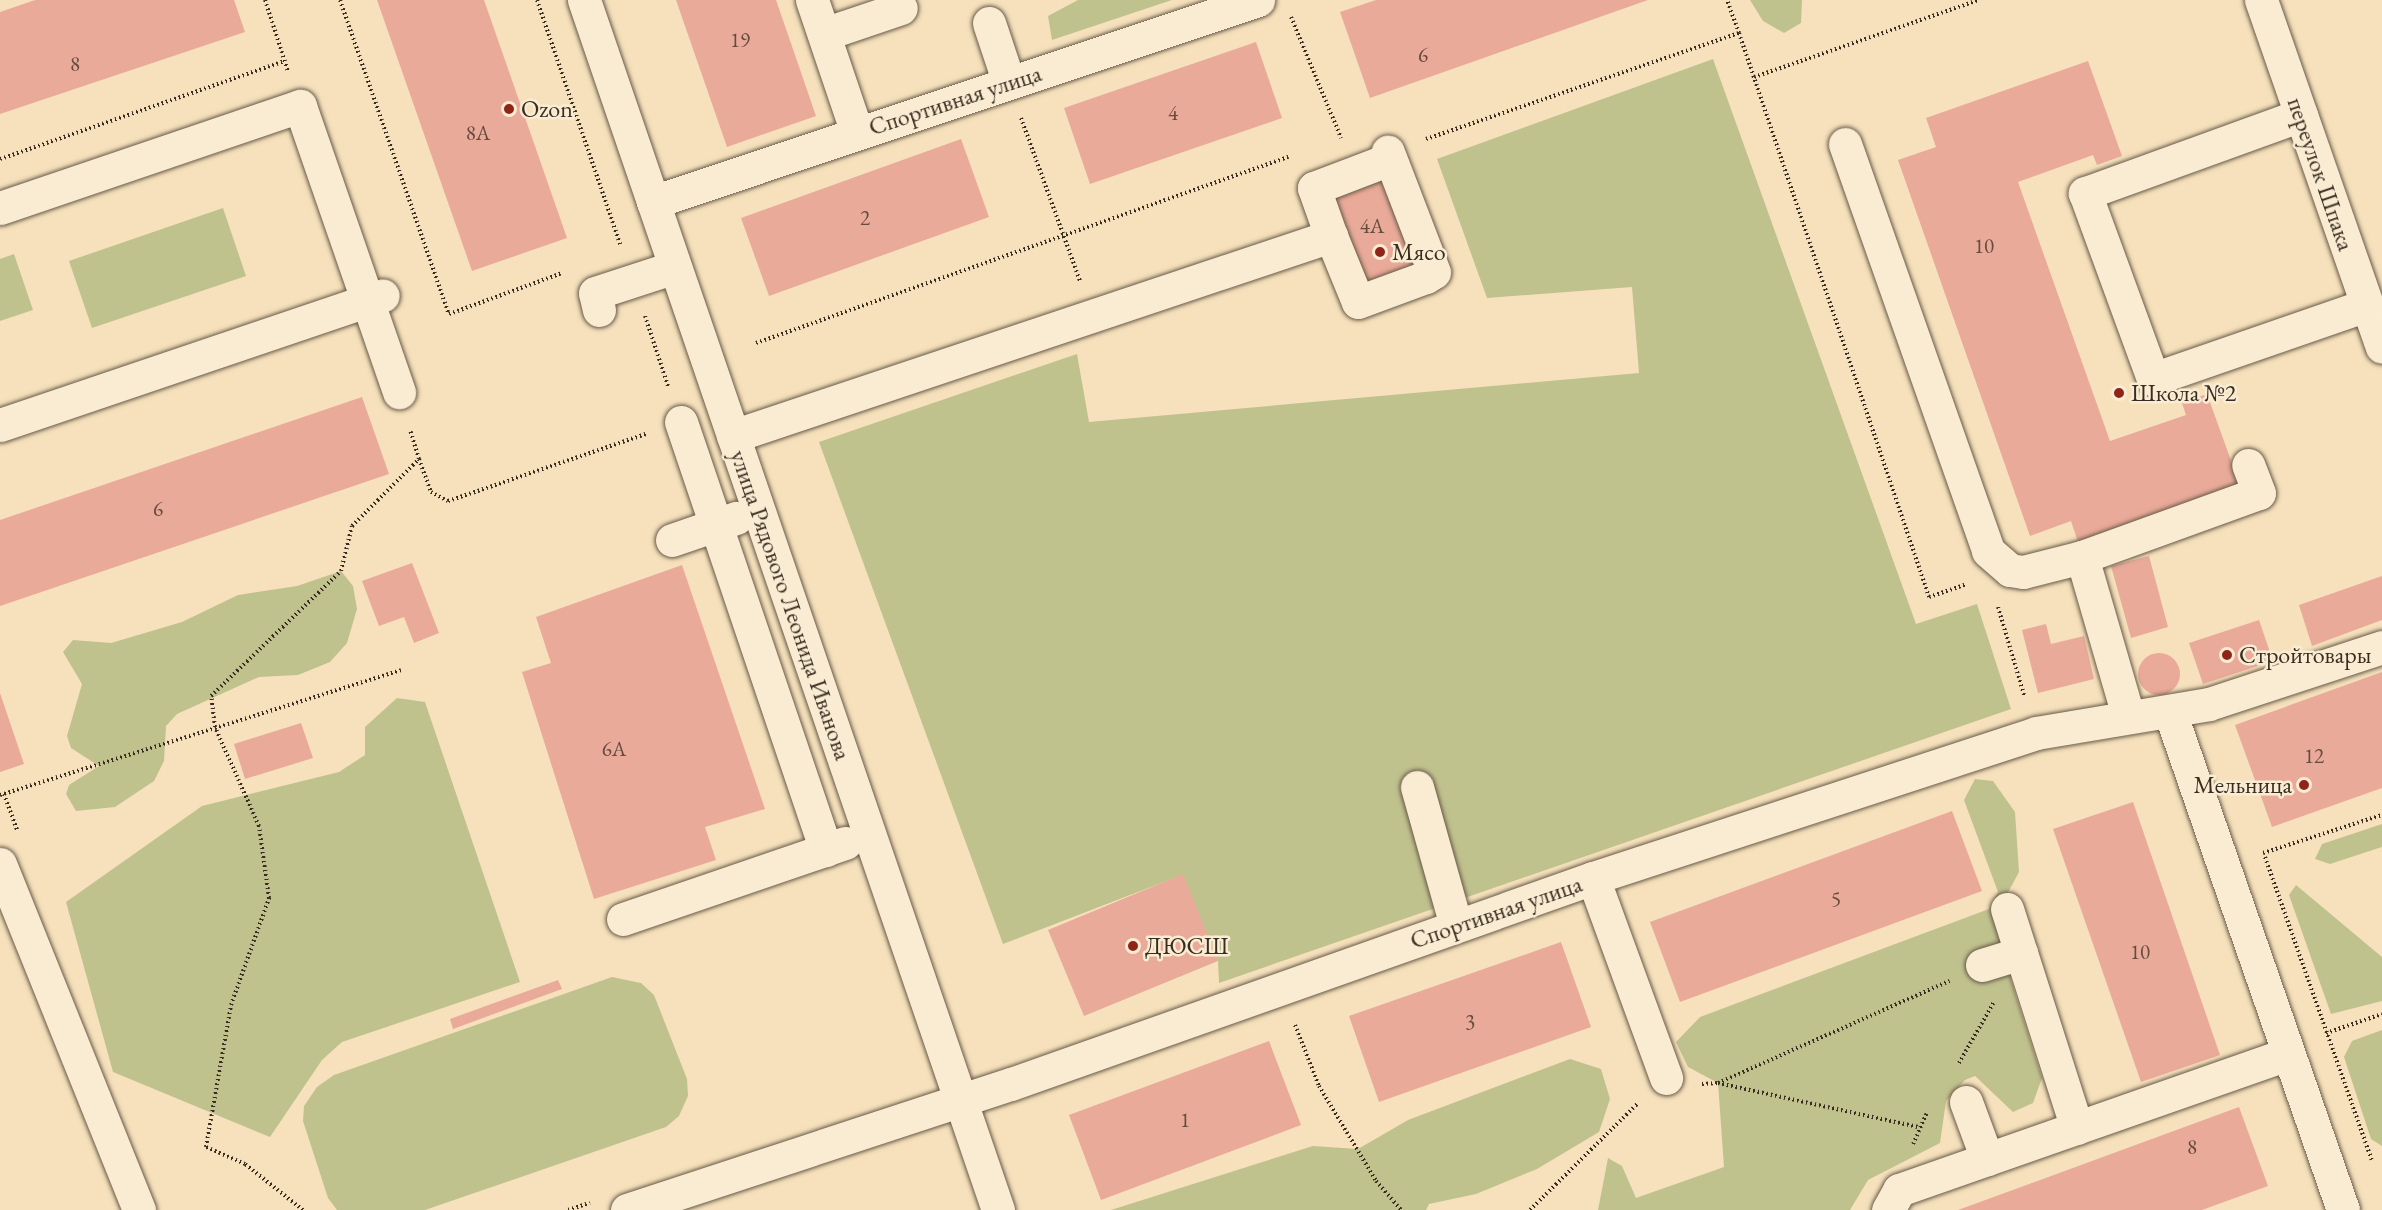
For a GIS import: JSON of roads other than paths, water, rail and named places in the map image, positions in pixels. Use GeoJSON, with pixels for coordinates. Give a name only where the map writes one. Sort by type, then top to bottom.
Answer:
{"type":"FeatureCollection","features":[{"type":"Feature","properties":{"kind":"street","name":"улица Рядового Леонида Иванова"},"geometry":{"type":"LineString","coordinates":[[584,0],[998,1210]]}},
{"type":"Feature","properties":{"kind":"street"},"geometry":{"type":"LineString","coordinates":[[812,0],[857,133]]}},
{"type":"Feature","properties":{"kind":"street","name":"Спортивная улица"},"geometry":{"type":"LineString","coordinates":[[653,202],[1258,0]]}},
{"type":"Feature","properties":{"kind":"street","name":"переулок Шпака"},"geometry":{"type":"LineString","coordinates":[[2260,0],[2382,347]]}},
{"type":"Feature","properties":{"kind":"street"},"geometry":{"type":"LineString","coordinates":[[824,34],[901,8]]}},
{"type":"Feature","properties":{"kind":"street"},"geometry":{"type":"LineString","coordinates":[[989,23],[1009,83]]}},
{"type":"Feature","properties":{"kind":"street"},"geometry":{"type":"LineString","coordinates":[[0,208],[300,106],[374,297],[399,392]]}},
{"type":"Feature","properties":{"kind":"street"},"geometry":{"type":"LineString","coordinates":[[2301,115],[2085,193],[2153,379],[2367,305]]}},
{"type":"Feature","properties":{"kind":"street"},"geometry":{"type":"LineString","coordinates":[[1845,144],[1988,551],[2010,570],[2023,572],[2082,557],[2259,493],[2248,465]]}},
{"type":"Feature","properties":{"kind":"street"},"geometry":{"type":"LineString","coordinates":[[1389,155],[1434,272],[1358,302],[1331,236],[1314,188],[1389,155]]}},
{"type":"Feature","properties":{"kind":"street"},"geometry":{"type":"LineString","coordinates":[[733,436],[1331,236]]}},
{"type":"Feature","properties":{"kind":"street"},"geometry":{"type":"LineString","coordinates":[[598,310],[595,293],[675,267]]}},
{"type":"Feature","properties":{"kind":"street"},"geometry":{"type":"LineString","coordinates":[[0,425],[374,297]]}},
{"type":"Feature","properties":{"kind":"street"},"geometry":{"type":"LineString","coordinates":[[681,422],[826,850]]}},
{"type":"Feature","properties":{"kind":"street"},"geometry":{"type":"LineString","coordinates":[[672,540],[758,510]]}},
{"type":"Feature","properties":{"kind":"street"},"geometry":{"type":"LineString","coordinates":[[2082,557],[2128,715]]}},
{"type":"Feature","properties":{"kind":"street","name":"Спортивная улица"},"geometry":{"type":"LineString","coordinates":[[614,1204],[960,1100],[1593,878],[2036,733],[2128,715],[2170,712],[2209,704],[2382,647]]}},
{"type":"Feature","properties":{"kind":"street"},"geometry":{"type":"LineString","coordinates":[[2170,712],[2343,1210]]}},
{"type":"Feature","properties":{"kind":"street"},"geometry":{"type":"LineString","coordinates":[[1417,787],[1456,926]]}},
{"type":"Feature","properties":{"kind":"street"},"geometry":{"type":"LineString","coordinates":[[623,919],[869,834]]}},
{"type":"Feature","properties":{"kind":"street"},"geometry":{"type":"LineString","coordinates":[[0,864],[139,1210]]}},
{"type":"Feature","properties":{"kind":"street"},"geometry":{"type":"LineString","coordinates":[[1593,878],[1666,1078]]}},
{"type":"Feature","properties":{"kind":"street"},"geometry":{"type":"LineString","coordinates":[[2007,909],[2077,1128]]}},
{"type":"Feature","properties":{"kind":"street"},"geometry":{"type":"LineString","coordinates":[[1982,965],[2021,953]]}},
{"type":"Feature","properties":{"kind":"street"},"geometry":{"type":"LineString","coordinates":[[1888,1210],[1899,1190],[2287,1051]]}},
{"type":"Feature","properties":{"kind":"street"},"geometry":{"type":"LineString","coordinates":[[1966,1102],[1987,1160]]}},
{"type":"Feature","properties":{"kind":"place","name":"Ozon"},"geometry":{"type":"Point","coordinates":[509,109]}},
{"type":"Feature","properties":{"kind":"place","name":"Мясо"},"geometry":{"type":"Point","coordinates":[1380,252]}},
{"type":"Feature","properties":{"kind":"place","name":"Школа №2"},"geometry":{"type":"Point","coordinates":[2119,393]}},
{"type":"Feature","properties":{"kind":"place","name":"Стройтовары"},"geometry":{"type":"Point","coordinates":[2227,655]}},
{"type":"Feature","properties":{"kind":"place","name":"Мельница"},"geometry":{"type":"Point","coordinates":[2304,785]}},
{"type":"Feature","properties":{"kind":"place","name":"ДЮСШ"},"geometry":{"type":"Point","coordinates":[1133,946]}}]}
